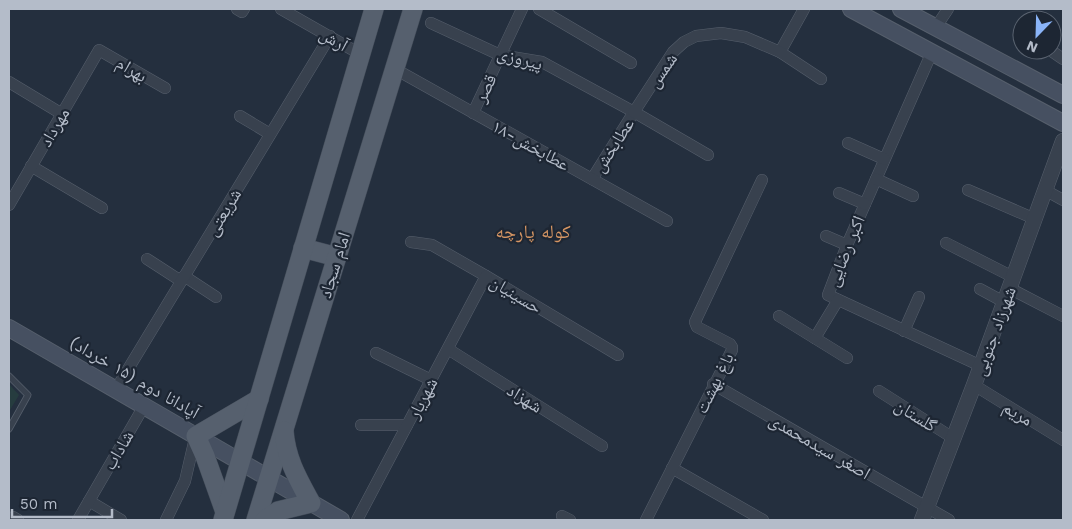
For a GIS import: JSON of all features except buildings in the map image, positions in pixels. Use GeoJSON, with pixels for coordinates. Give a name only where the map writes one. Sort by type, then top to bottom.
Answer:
{"type":"FeatureCollection","features":[{"type":"Feature","properties":{"kind":"main road","name":"امام سجاد"},"geometry":{"type":"LineString","coordinates":[[224,516],[374,9]]}},
{"type":"Feature","properties":{"kind":"main road","name":"امام سجاد"},"geometry":{"type":"LineString","coordinates":[[256,520],[413,9]]}},
{"type":"Feature","properties":{"kind":"main road"},"geometry":{"type":"LineString","coordinates":[[851,9],[1063,123]]}},
{"type":"Feature","properties":{"kind":"main road"},"geometry":{"type":"LineString","coordinates":[[904,10],[1063,95]]}},
{"type":"Feature","properties":{"kind":"main road"},"geometry":{"type":"LineString","coordinates":[[303,248],[337,257]]}},
{"type":"Feature","properties":{"kind":"main road","name":"آپادانا دوم (۱۵ خرداد)"},"geometry":{"type":"LineString","coordinates":[[9,328],[342,520]]}},
{"type":"Feature","properties":{"kind":"main road"},"geometry":{"type":"LineString","coordinates":[[224,516],[205,456],[196,436],[259,399]]}},
{"type":"Feature","properties":{"kind":"main road"},"geometry":{"type":"LineString","coordinates":[[265,520],[278,511],[311,503],[292,469],[285,445],[284,428]]}},
{"type":"Feature","properties":{"kind":"street"},"geometry":{"type":"LineString","coordinates":[[237,9],[242,12],[244,9]]}},
{"type":"Feature","properties":{"kind":"street","name":"آرش"},"geometry":{"type":"LineString","coordinates":[[281,9],[360,54]]}},
{"type":"Feature","properties":{"kind":"street","name":"قصر"},"geometry":{"type":"LineString","coordinates":[[473,112],[522,9]]}},
{"type":"Feature","properties":{"kind":"street"},"geometry":{"type":"LineString","coordinates":[[539,9],[631,63]]}},
{"type":"Feature","properties":{"kind":"street"},"geometry":{"type":"LineString","coordinates":[[780,52],[804,9]]}},
{"type":"Feature","properties":{"kind":"street"},"geometry":{"type":"LineString","coordinates":[[936,27],[948,9]]}},
{"type":"Feature","properties":{"kind":"street","name":"پیروزی"},"geometry":{"type":"LineString","coordinates":[[430,24],[500,55],[542,62],[634,112]]}},
{"type":"Feature","properties":{"kind":"street","name":"شمس"},"geometry":{"type":"LineString","coordinates":[[634,112],[672,52],[684,42],[696,36],[721,33],[745,38],[780,52],[821,79]]}},
{"type":"Feature","properties":{"kind":"street","name":"شریعتی"},"geometry":{"type":"LineString","coordinates":[[116,389],[330,36]]}},
{"type":"Feature","properties":{"kind":"street","name":"بهرام"},"geometry":{"type":"LineString","coordinates":[[99,50],[165,88]]}},
{"type":"Feature","properties":{"kind":"street","name":"مهرداد"},"geometry":{"type":"LineString","coordinates":[[9,205],[99,50]]}},
{"type":"Feature","properties":{"kind":"street","name":"اکبر رضایی"},"geometry":{"type":"LineString","coordinates":[[932,52],[847,245],[828,294],[981,366]]}},
{"type":"Feature","properties":{"kind":"street","name":"۱۸-عطابخش"},"geometry":{"type":"LineString","coordinates":[[395,69],[668,221]]}},
{"type":"Feature","properties":{"kind":"street"},"geometry":{"type":"LineString","coordinates":[[9,82],[62,114]]}},
{"type":"Feature","properties":{"kind":"street"},"geometry":{"type":"LineString","coordinates":[[634,112],[708,155]]}},
{"type":"Feature","properties":{"kind":"street","name":"عطابخش"},"geometry":{"type":"LineString","coordinates":[[592,179],[634,112]]}},
{"type":"Feature","properties":{"kind":"street"},"geometry":{"type":"LineString","coordinates":[[240,116],[270,134]]}},
{"type":"Feature","properties":{"kind":"street","name":"شهرزاد جنوبی"},"geometry":{"type":"LineString","coordinates":[[924,514],[974,385],[1063,141]]}},
{"type":"Feature","properties":{"kind":"street"},"geometry":{"type":"LineString","coordinates":[[848,143],[884,159]]}},
{"type":"Feature","properties":{"kind":"street"},"geometry":{"type":"LineString","coordinates":[[31,166],[102,208]]}},
{"type":"Feature","properties":{"kind":"street"},"geometry":{"type":"LineString","coordinates":[[876,179],[913,196]]}},
{"type":"Feature","properties":{"kind":"street","name":"باغ بهشت"},"geometry":{"type":"LineString","coordinates":[[646,520],[732,347],[697,327],[695,322],[762,180]]}},
{"type":"Feature","properties":{"kind":"street"},"geometry":{"type":"LineString","coordinates":[[968,190],[1034,219]]}},
{"type":"Feature","properties":{"kind":"street"},"geometry":{"type":"LineString","coordinates":[[1045,190],[1063,200]]}},
{"type":"Feature","properties":{"kind":"street"},"geometry":{"type":"LineString","coordinates":[[839,193],[865,204]]}},
{"type":"Feature","properties":{"kind":"street"},"geometry":{"type":"LineString","coordinates":[[826,236],[847,245]]}},
{"type":"Feature","properties":{"kind":"street","name":"حسینیان"},"geometry":{"type":"LineString","coordinates":[[411,242],[432,245],[618,355]]}},
{"type":"Feature","properties":{"kind":"street"},"geometry":{"type":"LineString","coordinates":[[946,243],[1009,289],[1063,316]]}},
{"type":"Feature","properties":{"kind":"street"},"geometry":{"type":"LineString","coordinates":[[147,259],[216,297]]}},
{"type":"Feature","properties":{"kind":"street","name":"شهریار"},"geometry":{"type":"LineString","coordinates":[[357,520],[486,276]]}},
{"type":"Feature","properties":{"kind":"street"},"geometry":{"type":"LineString","coordinates":[[980,289],[1009,289]]}},
{"type":"Feature","properties":{"kind":"street"},"geometry":{"type":"LineString","coordinates":[[904,330],[919,297]]}},
{"type":"Feature","properties":{"kind":"street"},"geometry":{"type":"LineString","coordinates":[[815,338],[838,300]]}},
{"type":"Feature","properties":{"kind":"street"},"geometry":{"type":"LineString","coordinates":[[779,316],[847,358]]}},
{"type":"Feature","properties":{"kind":"street","name":"شهزاد"},"geometry":{"type":"LineString","coordinates":[[448,349],[602,446]]}},
{"type":"Feature","properties":{"kind":"street"},"geometry":{"type":"LineString","coordinates":[[376,353],[431,380]]}},
{"type":"Feature","properties":{"kind":"street","name":"اصغر سیدمحمدی"},"geometry":{"type":"LineString","coordinates":[[714,384],[924,514],[949,520]]}},
{"type":"Feature","properties":{"kind":"street","name":"مریم"},"geometry":{"type":"LineString","coordinates":[[974,385],[1063,440]]}},
{"type":"Feature","properties":{"kind":"street","name":"گلستان"},"geometry":{"type":"LineString","coordinates":[[879,391],[953,438]]}},
{"type":"Feature","properties":{"kind":"street","name":"شاداب"},"geometry":{"type":"LineString","coordinates":[[78,520],[144,406]]}},
{"type":"Feature","properties":{"kind":"street"},"geometry":{"type":"LineString","coordinates":[[361,425],[407,425]]}},
{"type":"Feature","properties":{"kind":"street"},"geometry":{"type":"LineString","coordinates":[[166,520],[185,481],[196,436]]}},
{"type":"Feature","properties":{"kind":"street"},"geometry":{"type":"LineString","coordinates":[[672,468],[763,520]]}},
{"type":"Feature","properties":{"kind":"street"},"geometry":{"type":"LineString","coordinates":[[89,501],[121,520]]}},
{"type":"Feature","properties":{"kind":"lane"},"geometry":{"type":"LineString","coordinates":[[9,376],[28,395],[9,429]]}},
{"type":"Feature","properties":{"kind":"green space"},"geometry":{"type":"Polygon","coordinates":[[[9,384],[19,395],[10,410],[9,409],[9,384]]]}},
{"type":"Feature","properties":{"kind":"district","name":"کوله پارچه"},"geometry":{"type":"Point","coordinates":[533,231]}}]}
